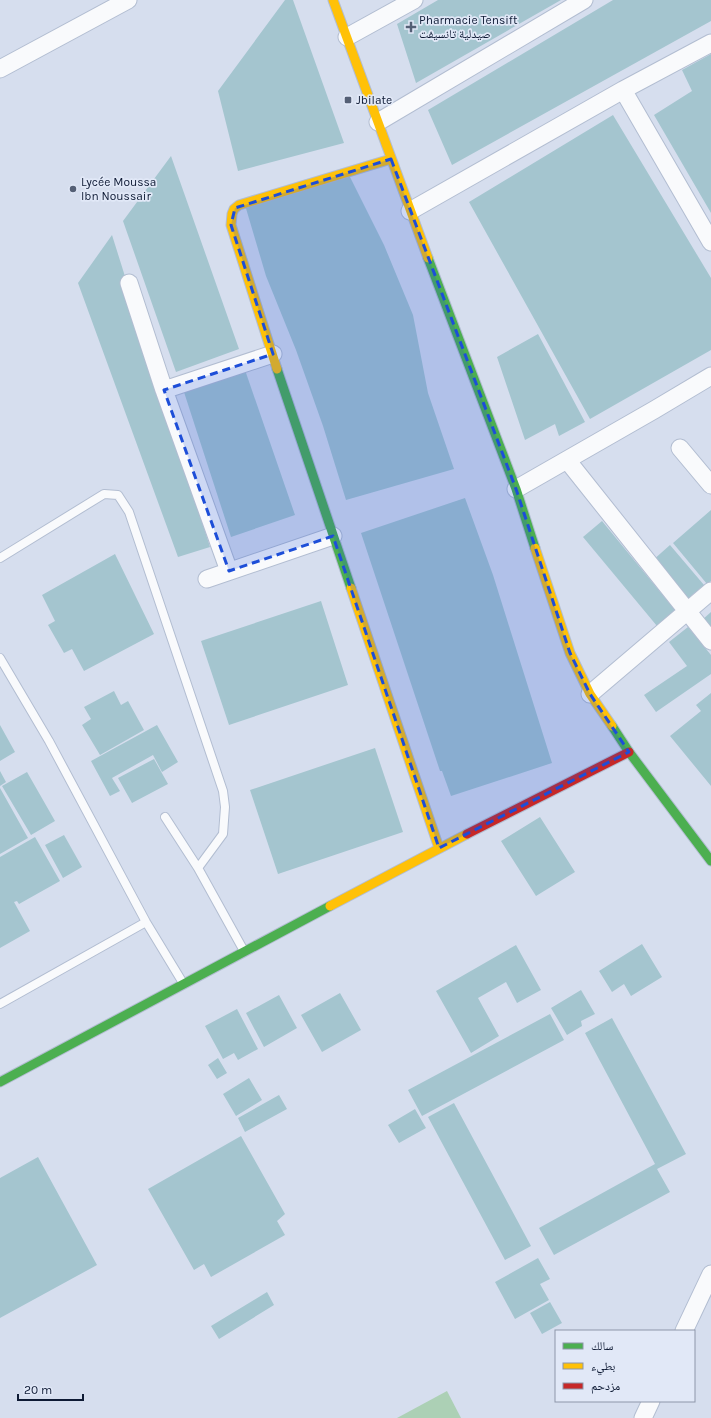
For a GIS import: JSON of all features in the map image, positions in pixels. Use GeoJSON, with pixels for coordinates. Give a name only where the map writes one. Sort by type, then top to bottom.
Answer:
{"type":"FeatureCollection","features":[{"type":"Feature","properties":{"kind":"street"},"geometry":{"type":"LineString","coordinates":[[0,69],[128,0]]}},
{"type":"Feature","properties":{"kind":"street"},"geometry":{"type":"LineString","coordinates":[[333,0],[410,211],[516,489],[570,653],[590,694],[629,752],[711,861]]}},
{"type":"Feature","properties":{"kind":"street"},"geometry":{"type":"LineString","coordinates":[[347,38],[414,0]]}},
{"type":"Feature","properties":{"kind":"street"},"geometry":{"type":"LineString","coordinates":[[378,122],[584,0]]}},
{"type":"Feature","properties":{"kind":"street"},"geometry":{"type":"LineString","coordinates":[[410,211],[623,90],[711,43]]}},
{"type":"Feature","properties":{"kind":"street"},"geometry":{"type":"LineString","coordinates":[[623,90],[711,242]]}},
{"type":"Feature","properties":{"kind":"street"},"geometry":{"type":"LineString","coordinates":[[391,159],[239,205],[232,212],[231,225],[333,536],[439,848]]}},
{"type":"Feature","properties":{"kind":"street"},"geometry":{"type":"LineString","coordinates":[[129,283],[164,390],[229,571]]}},
{"type":"Feature","properties":{"kind":"street"},"geometry":{"type":"LineString","coordinates":[[164,390],[273,354]]}},
{"type":"Feature","properties":{"kind":"street"},"geometry":{"type":"LineString","coordinates":[[516,489],[711,376]]}},
{"type":"Feature","properties":{"kind":"street"},"geometry":{"type":"LineString","coordinates":[[680,448],[711,485]]}},
{"type":"Feature","properties":{"kind":"street"},"geometry":{"type":"LineString","coordinates":[[567,460],[711,641]]}},
{"type":"Feature","properties":{"kind":"street"},"geometry":{"type":"LineString","coordinates":[[207,579],[333,536]]}},
{"type":"Feature","properties":{"kind":"street"},"geometry":{"type":"LineString","coordinates":[[590,694],[711,591]]}},
{"type":"Feature","properties":{"kind":"street"},"geometry":{"type":"LineString","coordinates":[[0,1082],[439,848],[629,752]]}},
{"type":"Feature","properties":{"kind":"street"},"geometry":{"type":"LineString","coordinates":[[685,1330],[710,1281]]}},
{"type":"Feature","properties":{"kind":"street"},"geometry":{"type":"LineString","coordinates":[[643,1418],[651,1402]]}},
{"type":"Feature","properties":{"kind":"lane"},"geometry":{"type":"LineString","coordinates":[[0,558],[104,494],[118,495],[131,520],[223,791],[225,807],[223,834],[198,868]]}},
{"type":"Feature","properties":{"kind":"lane"},"geometry":{"type":"LineString","coordinates":[[0,658],[49,741],[146,922],[183,984]]}},
{"type":"Feature","properties":{"kind":"lane"},"geometry":{"type":"LineString","coordinates":[[165,817],[198,868],[244,951]]}},
{"type":"Feature","properties":{"kind":"lane"},"geometry":{"type":"LineString","coordinates":[[0,1004],[146,922]]}},
{"type":"Feature","properties":{"kind":"highlighted area"},"geometry":{"type":"Polygon","coordinates":[[[391,159],[516,489],[570,653],[590,694],[629,752],[439,848],[333,536],[229,571],[164,390],[273,354],[231,225],[235,208],[391,159]]]}},
{"type":"Feature","properties":{"kind":"green space"},"geometry":{"type":"Polygon","coordinates":[[[447,1391],[461,1418],[397,1418],[447,1391]]]}},
{"type":"Feature","properties":{"kind":"building"},"geometry":{"type":"Polygon","coordinates":[[[285,0],[293,0],[344,143],[238,171],[218,91],[285,0]]]}},
{"type":"Feature","properties":{"kind":"building"},"geometry":{"type":"Polygon","coordinates":[[[438,0],[561,0],[416,83],[397,24],[438,0]]]}},
{"type":"Feature","properties":{"kind":"building"},"geometry":{"type":"Polygon","coordinates":[[[613,0],[711,0],[711,21],[452,165],[428,110],[613,0]]]}},
{"type":"Feature","properties":{"kind":"building"},"geometry":{"type":"Polygon","coordinates":[[[711,54],[711,213],[654,115],[692,91],[682,70],[711,54]]]}},
{"type":"Feature","properties":{"kind":"building"},"geometry":{"type":"Polygon","coordinates":[[[613,115],[711,278],[711,350],[590,419],[469,202],[613,115]]]}},
{"type":"Feature","properties":{"kind":"building"},"geometry":{"type":"Polygon","coordinates":[[[171,156],[239,349],[176,372],[123,221],[171,156]]]}},
{"type":"Feature","properties":{"kind":"building"},"geometry":{"type":"Polygon","coordinates":[[[349,175],[384,245],[413,315],[428,393],[454,469],[346,500],[323,426],[296,350],[266,276],[245,205],[349,175]]]}},
{"type":"Feature","properties":{"kind":"building"},"geometry":{"type":"Polygon","coordinates":[[[112,235],[210,547],[178,557],[78,283],[112,235]]]}},
{"type":"Feature","properties":{"kind":"building"},"geometry":{"type":"Polygon","coordinates":[[[538,334],[585,422],[559,436],[555,424],[525,440],[497,357],[538,334]]]}},
{"type":"Feature","properties":{"kind":"building"},"geometry":{"type":"Polygon","coordinates":[[[245,370],[295,515],[231,537],[183,389],[245,370]]]}},
{"type":"Feature","properties":{"kind":"building"},"geometry":{"type":"Polygon","coordinates":[[[465,498],[493,575],[552,763],[451,796],[442,771],[440,771],[361,533],[465,498]]]}},
{"type":"Feature","properties":{"kind":"building"},"geometry":{"type":"Polygon","coordinates":[[[711,510],[711,581],[707,584],[673,543],[711,510]]]}},
{"type":"Feature","properties":{"kind":"building"},"geometry":{"type":"Polygon","coordinates":[[[602,521],[675,610],[657,626],[583,537],[602,521]]]}},
{"type":"Feature","properties":{"kind":"building"},"geometry":{"type":"Polygon","coordinates":[[[670,545],[704,585],[685,601],[652,561],[670,545]]]}},
{"type":"Feature","properties":{"kind":"building"},"geometry":{"type":"Polygon","coordinates":[[[115,554],[154,634],[84,671],[72,649],[64,653],[48,625],[55,621],[42,595],[115,554]]]}},
{"type":"Feature","properties":{"kind":"building"},"geometry":{"type":"Polygon","coordinates":[[[321,601],[348,685],[229,725],[201,641],[321,601]]]}},
{"type":"Feature","properties":{"kind":"building"},"geometry":{"type":"Polygon","coordinates":[[[711,612],[711,631],[702,620],[711,612]]]}},
{"type":"Feature","properties":{"kind":"building"},"geometry":{"type":"Polygon","coordinates":[[[688,627],[711,655],[711,674],[656,712],[644,695],[687,666],[669,642],[688,627]]]}},
{"type":"Feature","properties":{"kind":"building"},"geometry":{"type":"Polygon","coordinates":[[[114,691],[121,705],[128,701],[144,730],[100,755],[82,725],[91,719],[84,707],[114,691]]]}},
{"type":"Feature","properties":{"kind":"building"},"geometry":{"type":"Polygon","coordinates":[[[711,693],[711,786],[670,736],[701,711],[696,705],[711,693]]]}},
{"type":"Feature","properties":{"kind":"building"},"geometry":{"type":"Polygon","coordinates":[[[0,725],[15,752],[0,761],[0,725]]]}},
{"type":"Feature","properties":{"kind":"building"},"geometry":{"type":"Polygon","coordinates":[[[157,725],[178,762],[162,772],[153,755],[112,778],[120,791],[110,796],[91,761],[157,725]]]}},
{"type":"Feature","properties":{"kind":"building"},"geometry":{"type":"Polygon","coordinates":[[[375,748],[403,832],[278,874],[250,790],[375,748]]]}},
{"type":"Feature","properties":{"kind":"building"},"geometry":{"type":"Polygon","coordinates":[[[154,759],[168,784],[132,803],[118,778],[154,759]]]}},
{"type":"Feature","properties":{"kind":"building"},"geometry":{"type":"Polygon","coordinates":[[[0,771],[6,782],[0,786],[0,771]]]}},
{"type":"Feature","properties":{"kind":"building"},"geometry":{"type":"Polygon","coordinates":[[[27,772],[55,821],[31,835],[2,786],[27,772]]]}},
{"type":"Feature","properties":{"kind":"building"},"geometry":{"type":"Polygon","coordinates":[[[0,788],[28,838],[0,854],[0,788]]]}},
{"type":"Feature","properties":{"kind":"building"},"geometry":{"type":"Polygon","coordinates":[[[540,817],[575,872],[536,896],[501,841],[540,817]]]}},
{"type":"Feature","properties":{"kind":"building"},"geometry":{"type":"Polygon","coordinates":[[[64,835],[82,867],[63,878],[45,845],[64,835]]]}},
{"type":"Feature","properties":{"kind":"building"},"geometry":{"type":"Polygon","coordinates":[[[35,837],[60,881],[19,904],[17,901],[14,902],[30,931],[0,948],[0,857],[35,837]]]}},
{"type":"Feature","properties":{"kind":"building"},"geometry":{"type":"Polygon","coordinates":[[[642,944],[662,977],[631,996],[624,984],[612,992],[599,971],[642,944]]]}},
{"type":"Feature","properties":{"kind":"building"},"geometry":{"type":"Polygon","coordinates":[[[516,945],[541,990],[517,1003],[506,982],[478,998],[499,1036],[471,1053],[436,991],[516,945]]]}},
{"type":"Feature","properties":{"kind":"building"},"geometry":{"type":"Polygon","coordinates":[[[581,990],[595,1014],[581,1021],[582,1026],[567,1035],[551,1008],[581,990]]]}},
{"type":"Feature","properties":{"kind":"building"},"geometry":{"type":"Polygon","coordinates":[[[340,993],[361,1030],[322,1052],[301,1015],[340,993]]]}},
{"type":"Feature","properties":{"kind":"building"},"geometry":{"type":"Polygon","coordinates":[[[279,995],[297,1028],[264,1047],[246,1013],[279,995]]]}},
{"type":"Feature","properties":{"kind":"building"},"geometry":{"type":"Polygon","coordinates":[[[237,1009],[258,1049],[238,1060],[234,1053],[223,1059],[205,1026],[237,1009]]]}},
{"type":"Feature","properties":{"kind":"building"},"geometry":{"type":"Polygon","coordinates":[[[550,1014],[564,1040],[422,1116],[408,1090],[550,1014]]]}},
{"type":"Feature","properties":{"kind":"building"},"geometry":{"type":"Polygon","coordinates":[[[612,1018],[686,1154],[657,1169],[670,1192],[554,1255],[539,1228],[655,1164],[585,1033],[612,1018]]]}},
{"type":"Feature","properties":{"kind":"building"},"geometry":{"type":"Polygon","coordinates":[[[218,1058],[227,1073],[217,1079],[208,1065],[218,1058]]]}},
{"type":"Feature","properties":{"kind":"building"},"geometry":{"type":"Polygon","coordinates":[[[249,1078],[262,1100],[236,1116],[223,1094],[249,1078]]]}},
{"type":"Feature","properties":{"kind":"building"},"geometry":{"type":"Polygon","coordinates":[[[279,1095],[287,1109],[245,1132],[238,1118],[279,1095]]]}},
{"type":"Feature","properties":{"kind":"building"},"geometry":{"type":"Polygon","coordinates":[[[454,1103],[531,1246],[505,1260],[428,1117],[454,1103]]]}},
{"type":"Feature","properties":{"kind":"building"},"geometry":{"type":"Polygon","coordinates":[[[415,1109],[426,1128],[399,1143],[388,1125],[415,1109]]]}},
{"type":"Feature","properties":{"kind":"building"},"geometry":{"type":"Polygon","coordinates":[[[241,1136],[285,1214],[277,1221],[285,1235],[211,1277],[204,1264],[194,1270],[148,1189],[241,1136]]]}},
{"type":"Feature","properties":{"kind":"building"},"geometry":{"type":"Polygon","coordinates":[[[38,1157],[97,1265],[0,1318],[0,1178],[38,1157]]]}},
{"type":"Feature","properties":{"kind":"building"},"geometry":{"type":"Polygon","coordinates":[[[538,1258],[550,1279],[540,1284],[549,1300],[515,1319],[495,1282],[538,1258]]]}},
{"type":"Feature","properties":{"kind":"building"},"geometry":{"type":"Polygon","coordinates":[[[267,1292],[274,1305],[219,1339],[211,1326],[267,1292]]]}},
{"type":"Feature","properties":{"kind":"building"},"geometry":{"type":"Polygon","coordinates":[[[550,1302],[562,1323],[542,1334],[530,1313],[550,1302]]]}},
{"type":"Feature","properties":{"kind":"traffic: fast"},"geometry":{"type":"LineString","coordinates":[[428,258],[516,489],[535,548]]}},
{"type":"Feature","properties":{"kind":"traffic: fast"},"geometry":{"type":"LineString","coordinates":[[277,369],[351,588]]}},
{"type":"Feature","properties":{"kind":"traffic: fast"},"geometry":{"type":"LineString","coordinates":[[612,726],[629,752],[711,861]]}},
{"type":"Feature","properties":{"kind":"traffic: fast"},"geometry":{"type":"LineString","coordinates":[[0,1082],[330,906]]}},
{"type":"Feature","properties":{"kind":"traffic: slow"},"geometry":{"type":"LineString","coordinates":[[333,0],[428,258]]}},
{"type":"Feature","properties":{"kind":"traffic: slow"},"geometry":{"type":"LineString","coordinates":[[277,369],[231,225],[234,209],[239,205],[391,159]]}},
{"type":"Feature","properties":{"kind":"traffic: slow"},"geometry":{"type":"LineString","coordinates":[[535,548],[570,653],[590,694],[612,726]]}},
{"type":"Feature","properties":{"kind":"traffic: slow"},"geometry":{"type":"LineString","coordinates":[[351,588],[439,848]]}},
{"type":"Feature","properties":{"kind":"traffic: slow"},"geometry":{"type":"LineString","coordinates":[[330,906],[467,834]]}},
{"type":"Feature","properties":{"kind":"traffic: jam"},"geometry":{"type":"LineString","coordinates":[[467,834],[629,752]]}},
{"type":"Feature","properties":{"kind":"place","name":"Pharmacie Tensift صيدلية تانسيفت"},"geometry":{"type":"Point","coordinates":[411,27]}},
{"type":"Feature","properties":{"kind":"place","name":"Jbilate"},"geometry":{"type":"Point","coordinates":[348,100]}},
{"type":"Feature","properties":{"kind":"place","name":"Lycée Moussa Ibn Noussair"},"geometry":{"type":"Point","coordinates":[73,189]}}]}
